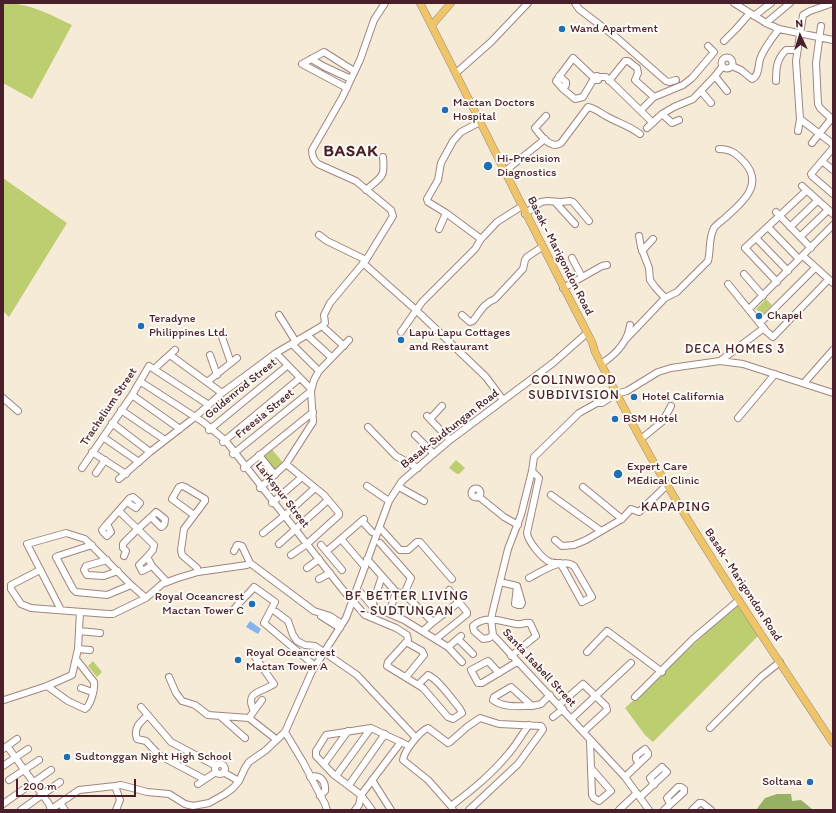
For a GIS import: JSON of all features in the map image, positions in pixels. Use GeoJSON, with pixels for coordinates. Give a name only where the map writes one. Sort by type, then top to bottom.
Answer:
{"type":"FeatureCollection","features":[{"type":"Feature","properties":{"kind":"main road","name":"Basak - Marigondon Road"},"geometry":{"type":"LineString","coordinates":[[420,3],[525,214],[587,333],[598,350],[617,388],[617,393]]}},
{"type":"Feature","properties":{"kind":"main road"},"geometry":{"type":"LineString","coordinates":[[432,25],[451,3]]}},
{"type":"Feature","properties":{"kind":"main road","name":"Basak - Marigondon Road"},"geometry":{"type":"LineString","coordinates":[[592,342],[595,352],[640,439],[667,485],[739,600],[833,743]]}},
{"type":"Feature","properties":{"kind":"street"},"geometry":{"type":"LineString","coordinates":[[344,346],[324,324],[324,315],[330,303],[365,262],[393,216],[391,210],[356,181],[318,164],[312,155],[312,150],[342,98],[360,60],[374,20],[385,3]]}},
{"type":"Feature","properties":{"kind":"street"},"geometry":{"type":"LineString","coordinates":[[456,73],[491,42],[528,3]]}},
{"type":"Feature","properties":{"kind":"street"},"geometry":{"type":"LineString","coordinates":[[575,3],[579,9],[617,38],[666,82],[676,80]]}},
{"type":"Feature","properties":{"kind":"street"},"geometry":{"type":"LineString","coordinates":[[734,3],[766,23],[779,29],[833,40]]}},
{"type":"Feature","properties":{"kind":"street"},"geometry":{"type":"LineString","coordinates":[[724,41],[752,14],[771,3]]}},
{"type":"Feature","properties":{"kind":"street"},"geometry":{"type":"LineString","coordinates":[[766,23],[790,3]]}},
{"type":"Feature","properties":{"kind":"street"},"geometry":{"type":"LineString","coordinates":[[798,131],[800,119],[796,61],[803,15],[833,3]]}},
{"type":"Feature","properties":{"kind":"street"},"geometry":{"type":"LineString","coordinates":[[812,143],[832,120],[818,104],[816,63],[821,26]]}},
{"type":"Feature","properties":{"kind":"street"},"geometry":{"type":"LineString","coordinates":[[732,66],[741,70],[749,78],[755,78],[758,75],[758,67],[762,52],[779,29]]}},
{"type":"Feature","properties":{"kind":"street"},"geometry":{"type":"LineString","coordinates":[[647,128],[662,114],[693,99],[722,67],[722,60],[708,46]]}},
{"type":"Feature","properties":{"kind":"street"},"geometry":{"type":"LineString","coordinates":[[776,81],[776,65],[780,56],[786,50],[797,50]]}},
{"type":"Feature","properties":{"kind":"street"},"geometry":{"type":"LineString","coordinates":[[346,88],[302,66],[302,64],[324,52],[354,71]]}},
{"type":"Feature","properties":{"kind":"street"},"geometry":{"type":"LineString","coordinates":[[641,110],[654,98],[683,85],[692,78],[714,52]]}},
{"type":"Feature","properties":{"kind":"street"},"geometry":{"type":"LineString","coordinates":[[595,78],[583,97],[575,99],[563,89],[566,82],[559,76],[573,58],[595,78],[606,77],[653,122]]}},
{"type":"Feature","properties":{"kind":"street"},"geometry":{"type":"LineString","coordinates":[[722,60],[729,58],[732,61],[732,66]]}},
{"type":"Feature","properties":{"kind":"street"},"geometry":{"type":"LineString","coordinates":[[311,59],[351,79]]}},
{"type":"Feature","properties":{"kind":"street"},"geometry":{"type":"LineString","coordinates":[[609,81],[625,61],[628,61],[637,68],[638,73],[635,80],[654,98]]}},
{"type":"Feature","properties":{"kind":"street"},"geometry":{"type":"LineString","coordinates":[[722,67],[727,69],[732,66]]}},
{"type":"Feature","properties":{"kind":"street"},"geometry":{"type":"LineString","coordinates":[[715,76],[727,91]]}},
{"type":"Feature","properties":{"kind":"street"},"geometry":{"type":"LineString","coordinates":[[701,91],[712,102]]}},
{"type":"Feature","properties":{"kind":"street"},"geometry":{"type":"LineString","coordinates":[[546,116],[535,128],[551,144],[557,145],[561,143],[588,107],[591,107],[605,116],[630,127],[640,134]]}},
{"type":"Feature","properties":{"kind":"street"},"geometry":{"type":"LineString","coordinates":[[662,114],[672,123],[679,120]]}},
{"type":"Feature","properties":{"kind":"street"},"geometry":{"type":"LineString","coordinates":[[800,119],[833,144]]}},
{"type":"Feature","properties":{"kind":"street"},"geometry":{"type":"LineString","coordinates":[[480,122],[461,132],[453,141],[441,163],[438,180],[427,199],[428,202],[446,213],[481,239]]}},
{"type":"Feature","properties":{"kind":"street"},"geometry":{"type":"LineString","coordinates":[[504,172],[545,139]]}},
{"type":"Feature","properties":{"kind":"street"},"geometry":{"type":"LineString","coordinates":[[833,148],[811,174],[833,194]]}},
{"type":"Feature","properties":{"kind":"street"},"geometry":{"type":"LineString","coordinates":[[604,362],[666,298],[677,292],[708,261],[709,242],[714,228],[747,197],[751,189],[751,173],[735,153],[727,149],[719,149]]}},
{"type":"Feature","properties":{"kind":"street"},"geometry":{"type":"LineString","coordinates":[[366,190],[381,176],[384,171],[383,157]]}},
{"type":"Feature","properties":{"kind":"street"},"geometry":{"type":"LineString","coordinates":[[822,161],[833,170]]}},
{"type":"Feature","properties":{"kind":"street"},"geometry":{"type":"LineString","coordinates":[[800,237],[830,212],[802,186]]}},
{"type":"Feature","properties":{"kind":"street"},"geometry":{"type":"LineString","coordinates":[[776,282],[745,248],[768,227],[778,214],[806,191]]}},
{"type":"Feature","properties":{"kind":"street"},"geometry":{"type":"LineString","coordinates":[[525,214],[541,202],[547,200],[555,202],[573,202],[589,220]]}},
{"type":"Feature","properties":{"kind":"street"},"geometry":{"type":"LineString","coordinates":[[790,227],[817,201]]}},
{"type":"Feature","properties":{"kind":"street"},"geometry":{"type":"LineString","coordinates":[[555,202],[575,224]]}},
{"type":"Feature","properties":{"kind":"street"},"geometry":{"type":"LineString","coordinates":[[402,332],[422,302],[475,249],[481,239],[497,222],[522,206]]}},
{"type":"Feature","properties":{"kind":"street"},"geometry":{"type":"LineString","coordinates":[[439,229],[446,213]]}},
{"type":"Feature","properties":{"kind":"street"},"geometry":{"type":"LineString","coordinates":[[778,214],[811,248]]}},
{"type":"Feature","properties":{"kind":"street"},"geometry":{"type":"LineString","coordinates":[[749,309],[833,225]]}},
{"type":"Feature","properties":{"kind":"street"},"geometry":{"type":"LineString","coordinates":[[728,284],[763,327],[773,336],[831,281],[801,258],[768,227]]}},
{"type":"Feature","properties":{"kind":"street"},"geometry":{"type":"LineString","coordinates":[[319,235],[365,262],[486,377],[503,400]]}},
{"type":"Feature","properties":{"kind":"street"},"geometry":{"type":"LineString","coordinates":[[639,236],[650,280],[666,298]]}},
{"type":"Feature","properties":{"kind":"street"},"geometry":{"type":"LineString","coordinates":[[756,238],[788,271]]}},
{"type":"Feature","properties":{"kind":"street"},"geometry":{"type":"LineString","coordinates":[[642,251],[653,239]]}},
{"type":"Feature","properties":{"kind":"street"},"geometry":{"type":"LineString","coordinates":[[462,315],[470,322],[473,321],[488,301],[495,299],[523,269],[524,260],[542,247]]}},
{"type":"Feature","properties":{"kind":"street"},"geometry":{"type":"LineString","coordinates":[[572,258],[582,277]]}},
{"type":"Feature","properties":{"kind":"street"},"geometry":{"type":"LineString","coordinates":[[563,288],[602,266],[607,265]]}},
{"type":"Feature","properties":{"kind":"street"},"geometry":{"type":"LineString","coordinates":[[723,362],[763,327],[816,268]]}},
{"type":"Feature","properties":{"kind":"street"},"geometry":{"type":"LineString","coordinates":[[744,274],[763,296]]}},
{"type":"Feature","properties":{"kind":"street"},"geometry":{"type":"LineString","coordinates":[[279,315],[294,343],[319,371]]}},
{"type":"Feature","properties":{"kind":"street"},"geometry":{"type":"LineString","coordinates":[[119,479],[165,440],[197,419],[208,405],[222,393],[276,354],[324,324]]}},
{"type":"Feature","properties":{"kind":"street"},"geometry":{"type":"LineString","coordinates":[[626,339],[630,325]]}},
{"type":"Feature","properties":{"kind":"street","name":"Basak-Sudtungan Road"},"geometry":{"type":"LineString","coordinates":[[51,810],[79,790],[116,786],[147,792],[169,794],[183,807],[195,808],[209,803],[225,794],[240,778],[249,762],[285,732],[315,666],[341,626],[353,600],[389,501],[402,481],[450,440],[553,363],[587,333]]}},
{"type":"Feature","properties":{"kind":"street"},"geometry":{"type":"LineString","coordinates":[[307,335],[331,358]]}},
{"type":"Feature","properties":{"kind":"street"},"geometry":{"type":"LineString","coordinates":[[222,337],[231,363]]}},
{"type":"Feature","properties":{"kind":"street"},"geometry":{"type":"LineString","coordinates":[[261,487],[286,464],[313,422],[311,390],[319,371],[349,340]]}},
{"type":"Feature","properties":{"kind":"street"},"geometry":{"type":"LineString","coordinates":[[804,383],[833,350]]}},
{"type":"Feature","properties":{"kind":"street","name":"Trachelium Street"},"geometry":{"type":"LineString","coordinates":[[82,468],[141,382],[149,366],[154,369],[172,353],[207,382]]}},
{"type":"Feature","properties":{"kind":"street"},"geometry":{"type":"LineString","coordinates":[[276,354],[311,390]]}},
{"type":"Feature","properties":{"kind":"street"},"geometry":{"type":"LineString","coordinates":[[210,355],[217,375]]}},
{"type":"Feature","properties":{"kind":"street"},"geometry":{"type":"LineString","coordinates":[[222,393],[207,382],[237,358]]}},
{"type":"Feature","properties":{"kind":"street"},"geometry":{"type":"LineString","coordinates":[[723,362],[743,364],[833,393]]}},
{"type":"Feature","properties":{"kind":"street","name":"Santa Isabell Street"},"geometry":{"type":"LineString","coordinates":[[649,810],[625,777],[590,741],[550,695],[516,662],[493,635],[491,619],[508,549],[518,525],[532,471],[534,457],[579,413],[598,403],[606,401],[609,396],[627,391],[658,372],[671,368],[723,362]]}},
{"type":"Feature","properties":{"kind":"street","name":"Goldenrod Street"},"geometry":{"type":"LineString","coordinates":[[210,429],[287,366]]}},
{"type":"Feature","properties":{"kind":"street"},"geometry":{"type":"LineString","coordinates":[[154,369],[208,405]]}},
{"type":"Feature","properties":{"kind":"street"},"geometry":{"type":"LineString","coordinates":[[738,418],[775,374]]}},
{"type":"Feature","properties":{"kind":"street"},"geometry":{"type":"LineString","coordinates":[[224,441],[300,378]]}},
{"type":"Feature","properties":{"kind":"street","name":"Larkspur Street"},"geometry":{"type":"LineString","coordinates":[[141,382],[197,419],[224,441],[329,573],[339,588],[353,600],[365,615],[407,635],[408,640],[406,642]]}},
{"type":"Feature","properties":{"kind":"street","name":"Freesia Street"},"geometry":{"type":"LineString","coordinates":[[234,453],[311,390]]}},
{"type":"Feature","properties":{"kind":"street"},"geometry":{"type":"LineString","coordinates":[[132,395],[180,429]]}},
{"type":"Feature","properties":{"kind":"street"},"geometry":{"type":"LineString","coordinates":[[3,398],[18,411]]}},
{"type":"Feature","properties":{"kind":"street"},"geometry":{"type":"LineString","coordinates":[[442,406],[429,418],[450,440]]}},
{"type":"Feature","properties":{"kind":"street"},"geometry":{"type":"LineString","coordinates":[[640,439],[663,421],[671,406]]}},
{"type":"Feature","properties":{"kind":"street"},"geometry":{"type":"LineString","coordinates":[[121,410],[165,440]]}},
{"type":"Feature","properties":{"kind":"street"},"geometry":{"type":"LineString","coordinates":[[245,467],[312,412]]}},
{"type":"Feature","properties":{"kind":"street"},"geometry":{"type":"LineString","coordinates":[[112,423],[150,452]]}},
{"type":"Feature","properties":{"kind":"street"},"geometry":{"type":"LineString","coordinates":[[368,427],[396,456],[418,468]]}},
{"type":"Feature","properties":{"kind":"street"},"geometry":{"type":"LineString","coordinates":[[415,435],[434,454]]}},
{"type":"Feature","properties":{"kind":"street"},"geometry":{"type":"LineString","coordinates":[[103,437],[138,462]]}},
{"type":"Feature","properties":{"kind":"street"},"geometry":{"type":"LineString","coordinates":[[92,452],[126,474]]}},
{"type":"Feature","properties":{"kind":"street"},"geometry":{"type":"LineString","coordinates":[[259,455],[275,475]]}},
{"type":"Feature","properties":{"kind":"street"},"geometry":{"type":"LineString","coordinates":[[78,459],[86,462]]}},
{"type":"Feature","properties":{"kind":"street"},"geometry":{"type":"LineString","coordinates":[[96,473],[104,460]]}},
{"type":"Feature","properties":{"kind":"street"},"geometry":{"type":"LineString","coordinates":[[286,464],[328,500],[339,513],[339,515],[306,544],[291,555]]}},
{"type":"Feature","properties":{"kind":"street"},"geometry":{"type":"LineString","coordinates":[[532,471],[539,478],[527,536],[532,545],[544,558],[550,562],[571,564],[574,566],[592,597],[582,602],[560,563]]}},
{"type":"Feature","properties":{"kind":"street"},"geometry":{"type":"LineString","coordinates":[[273,502],[302,477]]}},
{"type":"Feature","properties":{"kind":"street"},"geometry":{"type":"LineString","coordinates":[[555,540],[562,546],[568,546],[586,540],[622,519],[631,509],[639,512],[667,485]]}},
{"type":"Feature","properties":{"kind":"street"},"geometry":{"type":"LineString","coordinates":[[194,515],[172,501],[172,497],[182,486],[185,486],[205,499],[205,501],[184,529],[181,550],[182,555],[197,568],[198,572]]}},
{"type":"Feature","properties":{"kind":"street"},"geometry":{"type":"LineString","coordinates":[[367,486],[389,501]]}},
{"type":"Feature","properties":{"kind":"street"},"geometry":{"type":"LineString","coordinates":[[399,487],[424,501]]}},
{"type":"Feature","properties":{"kind":"street"},"geometry":{"type":"LineString","coordinates":[[583,487],[622,519]]}},
{"type":"Feature","properties":{"kind":"street"},"geometry":{"type":"LineString","coordinates":[[264,533],[284,517],[315,488]]}},
{"type":"Feature","properties":{"kind":"street"},"geometry":{"type":"LineString","coordinates":[[478,496],[504,517],[518,525]]}},
{"type":"Feature","properties":{"kind":"street"},"geometry":{"type":"LineString","coordinates":[[551,496],[600,531]]}},
{"type":"Feature","properties":{"kind":"street"},"geometry":{"type":"LineString","coordinates":[[279,544],[328,500]]}},
{"type":"Feature","properties":{"kind":"street"},"geometry":{"type":"LineString","coordinates":[[107,524],[127,502]]}},
{"type":"Feature","properties":{"kind":"street"},"geometry":{"type":"LineString","coordinates":[[119,511],[154,545],[153,550],[139,565],[142,571],[152,566]]}},
{"type":"Feature","properties":{"kind":"street"},"geometry":{"type":"LineString","coordinates":[[124,556],[126,551],[123,548],[123,544],[134,531],[151,517]]}},
{"type":"Feature","properties":{"kind":"street"},"geometry":{"type":"LineString","coordinates":[[327,551],[363,520],[372,532]]}},
{"type":"Feature","properties":{"kind":"street"},"geometry":{"type":"LineString","coordinates":[[380,528],[400,550],[408,550],[417,542],[420,542],[452,579]]}},
{"type":"Feature","properties":{"kind":"street"},"geometry":{"type":"LineString","coordinates":[[61,610],[27,546],[29,543],[66,533],[85,539],[146,598]]}},
{"type":"Feature","properties":{"kind":"street"},"geometry":{"type":"LineString","coordinates":[[341,539],[364,567]]}},
{"type":"Feature","properties":{"kind":"street"},"geometry":{"type":"LineString","coordinates":[[380,543],[411,578],[404,594]]}},
{"type":"Feature","properties":{"kind":"street"},"geometry":{"type":"LineString","coordinates":[[234,551],[237,545],[240,544],[249,564],[313,614],[322,614],[341,626]]}},
{"type":"Feature","properties":{"kind":"street"},"geometry":{"type":"LineString","coordinates":[[92,545],[58,556],[56,558],[72,589],[76,592],[104,595],[131,585]]}},
{"type":"Feature","properties":{"kind":"street"},"geometry":{"type":"LineString","coordinates":[[321,545],[342,570]]}},
{"type":"Feature","properties":{"kind":"street"},"geometry":{"type":"LineString","coordinates":[[147,557],[152,566],[167,582]]}},
{"type":"Feature","properties":{"kind":"street"},"geometry":{"type":"LineString","coordinates":[[367,559],[396,592],[404,594],[433,622]]}},
{"type":"Feature","properties":{"kind":"street"},"geometry":{"type":"LineString","coordinates":[[107,560],[86,566],[84,570],[85,573],[87,575],[104,576],[118,571]]}},
{"type":"Feature","properties":{"kind":"street"},"geometry":{"type":"LineString","coordinates":[[307,568],[318,560]]}},
{"type":"Feature","properties":{"kind":"street"},"geometry":{"type":"LineString","coordinates":[[529,578],[560,563]]}},
{"type":"Feature","properties":{"kind":"street"},"geometry":{"type":"LineString","coordinates":[[40,570],[11,585],[11,589],[21,604],[31,608],[113,614],[146,598],[157,588],[167,582],[198,572],[249,564]]}},
{"type":"Feature","properties":{"kind":"street"},"geometry":{"type":"LineString","coordinates":[[319,580],[329,573]]}},
{"type":"Feature","properties":{"kind":"street"},"geometry":{"type":"LineString","coordinates":[[372,606],[382,576]]}},
{"type":"Feature","properties":{"kind":"street"},"geometry":{"type":"LineString","coordinates":[[500,582],[517,586]]}},
{"type":"Feature","properties":{"kind":"street"},"geometry":{"type":"LineString","coordinates":[[235,608],[241,599],[247,596],[254,587],[276,602],[264,623],[315,666]]}},
{"type":"Feature","properties":{"kind":"street"},"geometry":{"type":"LineString","coordinates":[[436,639],[467,614],[449,590]]}},
{"type":"Feature","properties":{"kind":"street"},"geometry":{"type":"LineString","coordinates":[[389,613],[396,592]]}},
{"type":"Feature","properties":{"kind":"street"},"geometry":{"type":"LineString","coordinates":[[361,593],[372,606],[389,613],[436,639],[448,647],[462,662]]}},
{"type":"Feature","properties":{"kind":"street"},"geometry":{"type":"LineString","coordinates":[[635,697],[694,639],[739,600]]}},
{"type":"Feature","properties":{"kind":"street"},"geometry":{"type":"LineString","coordinates":[[423,631],[459,602]]}},
{"type":"Feature","properties":{"kind":"street"},"geometry":{"type":"LineString","coordinates":[[4,700],[47,686],[72,675],[78,649],[80,612]]}},
{"type":"Feature","properties":{"kind":"street"},"geometry":{"type":"LineString","coordinates":[[276,612],[288,621],[297,641],[305,645],[315,646],[357,675],[416,738]]}},
{"type":"Feature","properties":{"kind":"street"},"geometry":{"type":"LineString","coordinates":[[493,635],[489,638],[482,639],[476,634],[473,626],[479,621],[491,619],[518,624],[527,622],[531,624],[536,637],[511,656]]}},
{"type":"Feature","properties":{"kind":"street"},"geometry":{"type":"LineString","coordinates":[[78,631],[100,633]]}},
{"type":"Feature","properties":{"kind":"street"},"geometry":{"type":"LineString","coordinates":[[587,652],[607,631],[662,672]]}},
{"type":"Feature","properties":{"kind":"street"},"geometry":{"type":"LineString","coordinates":[[448,647],[459,637],[473,654]]}},
{"type":"Feature","properties":{"kind":"street"},"geometry":{"type":"LineString","coordinates":[[406,677],[424,655],[422,651],[406,642],[388,662],[387,666],[406,677],[418,685],[423,688],[448,717],[453,718],[462,713],[430,675],[418,685]]}},
{"type":"Feature","properties":{"kind":"street"},"geometry":{"type":"LineString","coordinates":[[78,649],[90,650]]}},
{"type":"Feature","properties":{"kind":"street"},"geometry":{"type":"LineString","coordinates":[[254,657],[274,684],[260,690],[251,698],[250,704],[254,711]]}},
{"type":"Feature","properties":{"kind":"street"},"geometry":{"type":"LineString","coordinates":[[47,686],[68,701],[85,709],[89,705],[94,682],[76,659]]}},
{"type":"Feature","properties":{"kind":"street"},"geometry":{"type":"LineString","coordinates":[[499,673],[488,661],[471,670],[480,684],[499,673],[516,662]]}},
{"type":"Feature","properties":{"kind":"street"},"geometry":{"type":"LineString","coordinates":[[710,728],[761,677],[780,662]]}},
{"type":"Feature","properties":{"kind":"street"},"geometry":{"type":"LineString","coordinates":[[571,719],[631,663]]}},
{"type":"Feature","properties":{"kind":"street"},"geometry":{"type":"LineString","coordinates":[[169,677],[176,693],[182,701],[195,705],[208,715],[249,718],[277,740]]}},
{"type":"Feature","properties":{"kind":"street"},"geometry":{"type":"LineString","coordinates":[[553,717],[583,684],[608,708],[583,732]]}},
{"type":"Feature","properties":{"kind":"street"},"geometry":{"type":"LineString","coordinates":[[532,706],[512,686],[493,698],[493,700],[498,704],[505,706],[532,706],[536,706],[541,704],[550,695]]}},
{"type":"Feature","properties":{"kind":"street"},"geometry":{"type":"LineString","coordinates":[[82,688],[92,692]]}},
{"type":"Feature","properties":{"kind":"street"},"geometry":{"type":"LineString","coordinates":[[249,718],[262,700]]}},
{"type":"Feature","properties":{"kind":"street"},"geometry":{"type":"LineString","coordinates":[[141,707],[171,742],[216,769]]}},
{"type":"Feature","properties":{"kind":"street"},"geometry":{"type":"LineString","coordinates":[[148,715],[137,726],[137,739],[146,741],[160,755],[204,779]]}},
{"type":"Feature","properties":{"kind":"street"},"geometry":{"type":"LineString","coordinates":[[221,717],[245,738]]}},
{"type":"Feature","properties":{"kind":"street"},"geometry":{"type":"LineString","coordinates":[[469,810],[518,764],[543,729],[541,726],[529,725],[499,724],[480,718],[450,742],[446,742],[428,728],[416,738],[404,755],[403,760],[428,780],[452,808],[499,765],[529,725]]}},
{"type":"Feature","properties":{"kind":"street"},"geometry":{"type":"LineString","coordinates":[[323,780],[333,774],[371,728]]}},
{"type":"Feature","properties":{"kind":"street"},"geometry":{"type":"LineString","coordinates":[[355,810],[359,805],[361,795],[404,743],[371,728],[325,736],[316,756],[333,774],[361,795],[372,810]]}},
{"type":"Feature","properties":{"kind":"street"},"geometry":{"type":"LineString","coordinates":[[324,764],[348,731]]}},
{"type":"Feature","properties":{"kind":"street"},"geometry":{"type":"LineString","coordinates":[[285,732],[300,757],[327,810]]}},
{"type":"Feature","properties":{"kind":"street"},"geometry":{"type":"LineString","coordinates":[[349,785],[385,734]]}},
{"type":"Feature","properties":{"kind":"street"},"geometry":{"type":"LineString","coordinates":[[17,739],[5,748],[24,770],[51,810]]}},
{"type":"Feature","properties":{"kind":"street"},"geometry":{"type":"LineString","coordinates":[[590,741],[592,795],[599,801],[611,791],[592,768]]}},
{"type":"Feature","properties":{"kind":"street"},"geometry":{"type":"LineString","coordinates":[[3,766],[28,749]]}},
{"type":"Feature","properties":{"kind":"street"},"geometry":{"type":"LineString","coordinates":[[10,780],[39,760]]}},
{"type":"Feature","properties":{"kind":"street"},"geometry":{"type":"LineString","coordinates":[[625,777],[639,763]]}},
{"type":"Feature","properties":{"kind":"street"},"geometry":{"type":"LineString","coordinates":[[198,784],[216,769],[218,764],[224,766],[224,771],[240,778]]}},
{"type":"Feature","properties":{"kind":"street"},"geometry":{"type":"LineString","coordinates":[[3,804],[50,770]]}},
{"type":"Feature","properties":{"kind":"street"},"geometry":{"type":"LineString","coordinates":[[310,777],[318,776],[323,780],[325,790],[320,796]]}},
{"type":"Feature","properties":{"kind":"street"},"geometry":{"type":"LineString","coordinates":[[372,780],[393,809]]}},
{"type":"Feature","properties":{"kind":"street"},"geometry":{"type":"LineString","coordinates":[[21,810],[60,782]]}},
{"type":"Feature","properties":{"kind":"street"},"geometry":{"type":"LineString","coordinates":[[623,808],[654,785]]}},
{"type":"Feature","properties":{"kind":"street"},"geometry":{"type":"LineString","coordinates":[[116,786],[120,800],[116,810]]}},
{"type":"Feature","properties":{"kind":"street"},"geometry":{"type":"LineString","coordinates":[[60,803],[65,810]]}},
{"type":"Feature","properties":{"kind":"street"},"geometry":{"type":"LineString","coordinates":[[692,810],[699,803],[702,803],[711,810]]}},
{"type":"Feature","properties":{"kind":"street"},"geometry":{"type":"LineString","coordinates":[[664,810],[670,804]]}},
{"type":"Feature","properties":{"kind":"green space"},"geometry":{"type":"Polygon","coordinates":[[[3,3],[13,3],[31,7],[72,25],[32,99],[3,83],[3,3]]]}},
{"type":"Feature","properties":{"kind":"green space"},"geometry":{"type":"Polygon","coordinates":[[[3,178],[67,223],[9,317],[3,311],[3,178]]]}},
{"type":"Feature","properties":{"kind":"green space"},"geometry":{"type":"Polygon","coordinates":[[[766,299],[772,305],[762,315],[756,309],[766,299]]]}},
{"type":"Feature","properties":{"kind":"green space"},"geometry":{"type":"Polygon","coordinates":[[[271,448],[284,464],[275,471],[262,455],[271,448]]]}},
{"type":"Feature","properties":{"kind":"green space"},"geometry":{"type":"Polygon","coordinates":[[[456,460],[465,468],[459,474],[449,468],[456,460]]]}},
{"type":"Feature","properties":{"kind":"green space"},"geometry":{"type":"Polygon","coordinates":[[[738,603],[760,634],[653,742],[645,735],[625,708],[738,603]]]}},
{"type":"Feature","properties":{"kind":"green space"},"geometry":{"type":"Polygon","coordinates":[[[93,661],[102,672],[97,677],[88,666],[93,661]]]}},
{"type":"Feature","properties":{"kind":"green space"},"geometry":{"type":"Polygon","coordinates":[[[777,794],[791,794],[792,801],[801,800],[812,810],[756,810],[765,798],[777,794]]]}},
{"type":"Feature","properties":{"kind":"water"},"geometry":{"type":"Polygon","coordinates":[[[250,621],[261,629],[258,634],[246,627],[250,621]]]}},
{"type":"Feature","properties":{"kind":"place","name":"Wand Apartment"},"geometry":{"type":"Point","coordinates":[562,29]}},
{"type":"Feature","properties":{"kind":"place","name":"Mactan Doctors Hospital"},"geometry":{"type":"Point","coordinates":[445,110]}},
{"type":"Feature","properties":{"kind":"place","name":"Hi-Precision Diagnostics"},"geometry":{"type":"Point","coordinates":[488,166]}},
{"type":"Feature","properties":{"kind":"place","name":"Chapel"},"geometry":{"type":"Point","coordinates":[759,316]}},
{"type":"Feature","properties":{"kind":"place","name":"Teradyne Philippines Ltd."},"geometry":{"type":"Point","coordinates":[141,326]}},
{"type":"Feature","properties":{"kind":"place","name":"Lapu Lapu Cottages and Restaurant"},"geometry":{"type":"Point","coordinates":[401,340]}},
{"type":"Feature","properties":{"kind":"place","name":"Hotel California"},"geometry":{"type":"Point","coordinates":[634,397]}},
{"type":"Feature","properties":{"kind":"place","name":"BSM Hotel"},"geometry":{"type":"Point","coordinates":[615,419]}},
{"type":"Feature","properties":{"kind":"place","name":"Expert Care MEdical Clinic"},"geometry":{"type":"Point","coordinates":[618,474]}},
{"type":"Feature","properties":{"kind":"place","name":"Royal Oceancrest Mactan Tower C"},"geometry":{"type":"Point","coordinates":[252,604]}},
{"type":"Feature","properties":{"kind":"place","name":"Royal Oceancrest Mactan Tower A"},"geometry":{"type":"Point","coordinates":[238,660]}},
{"type":"Feature","properties":{"kind":"place","name":"Sudtonggan Night High School"},"geometry":{"type":"Point","coordinates":[67,757]}},
{"type":"Feature","properties":{"kind":"place","name":"Soltana"},"geometry":{"type":"Point","coordinates":[810,782]}},
{"type":"Feature","properties":{"kind":"district","name":"BASAK"},"geometry":{"type":"Point","coordinates":[351,152]}},
{"type":"Feature","properties":{"kind":"district","name":"DECA HOMES 3"},"geometry":{"type":"Point","coordinates":[735,350]}},
{"type":"Feature","properties":{"kind":"district","name":"COLINWOOD SUBDIVISION"},"geometry":{"type":"Point","coordinates":[574,388]}},
{"type":"Feature","properties":{"kind":"district","name":"KAPAPING"},"geometry":{"type":"Point","coordinates":[676,508]}},
{"type":"Feature","properties":{"kind":"district","name":"BF BETTER LIVING - SUDTUNGAN"},"geometry":{"type":"Point","coordinates":[407,604]}}]}
